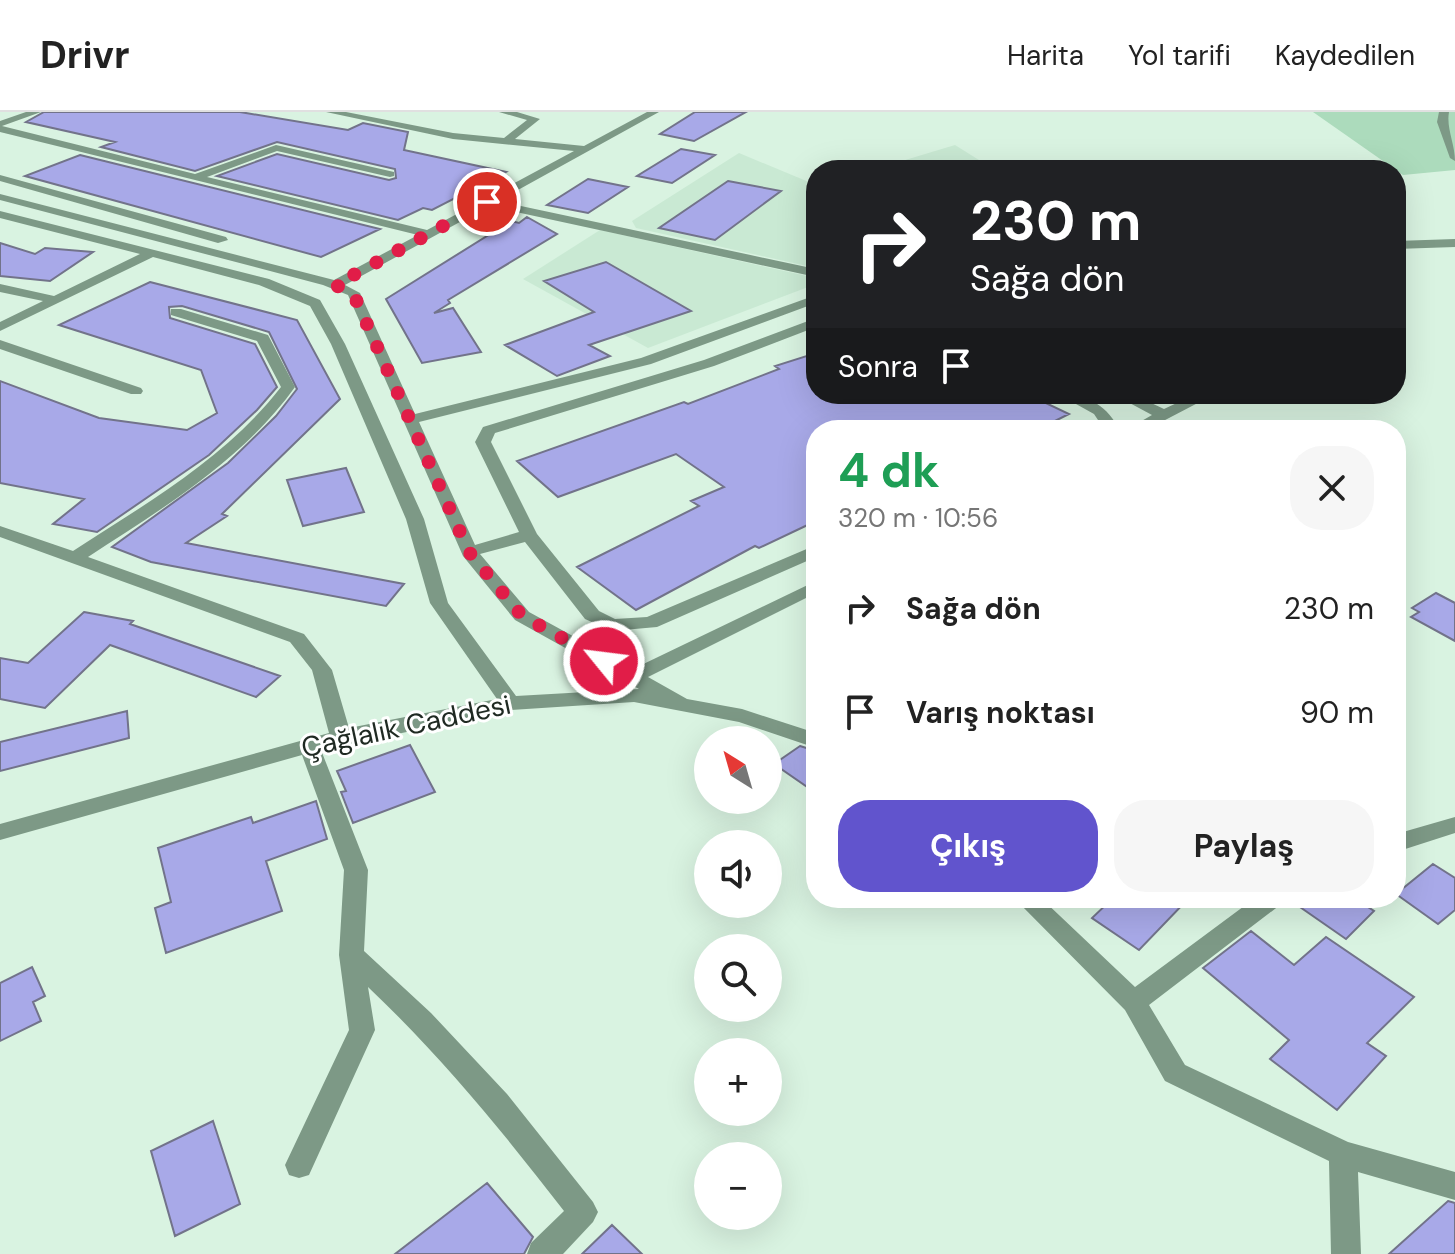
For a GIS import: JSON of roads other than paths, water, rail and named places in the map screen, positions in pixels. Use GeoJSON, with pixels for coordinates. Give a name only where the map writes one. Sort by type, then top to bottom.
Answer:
{"type":"FeatureCollection","features":[{"type":"Feature","properties":{"kind":"street"},"geometry":{"type":"LineString","coordinates":[[0,126],[36,112]]}},
{"type":"Feature","properties":{"kind":"street"},"geometry":{"type":"LineString","coordinates":[[331,112],[504,143],[585,149]]}},
{"type":"Feature","properties":{"kind":"street"},"geometry":{"type":"LineString","coordinates":[[504,112],[535,119],[504,143]]}},
{"type":"Feature","properties":{"kind":"street"},"geometry":{"type":"LineString","coordinates":[[331,283],[654,112]]}},
{"type":"Feature","properties":{"kind":"street"},"geometry":{"type":"LineString","coordinates":[[1444,112],[1442,122],[1455,158]]}},
{"type":"Feature","properties":{"kind":"street"},"geometry":{"type":"LineString","coordinates":[[0,126],[428,234]]}},
{"type":"Feature","properties":{"kind":"street"},"geometry":{"type":"LineString","coordinates":[[196,177],[276,148],[390,174]]}},
{"type":"Feature","properties":{"kind":"street"},"geometry":{"type":"LineString","coordinates":[[0,178],[301,262],[331,283]]}},
{"type":"Feature","properties":{"kind":"street"},"geometry":{"type":"LineString","coordinates":[[0,197],[331,283],[353,293],[469,552],[522,616],[683,705]]}},
{"type":"Feature","properties":{"kind":"street"},"geometry":{"type":"LineString","coordinates":[[487,202],[806,271]]}},
{"type":"Feature","properties":{"kind":"street"},"geometry":{"type":"LineString","coordinates":[[0,214],[264,282],[315,303],[338,344],[415,519],[439,603],[511,703]]}},
{"type":"Feature","properties":{"kind":"street"},"geometry":{"type":"LineString","coordinates":[[1406,245],[1455,243]]}},
{"type":"Feature","properties":{"kind":"street"},"geometry":{"type":"LineString","coordinates":[[0,327],[154,252]]}},
{"type":"Feature","properties":{"kind":"street"},"geometry":{"type":"LineString","coordinates":[[0,288],[55,300]]}},
{"type":"Feature","properties":{"kind":"street"},"geometry":{"type":"LineString","coordinates":[[410,420],[646,361],[689,348],[806,303]]}},
{"type":"Feature","properties":{"kind":"street"},"geometry":{"type":"LineString","coordinates":[[74,558],[178,490],[270,416],[288,387],[263,338],[176,312]]}},
{"type":"Feature","properties":{"kind":"street"},"geometry":{"type":"LineString","coordinates":[[806,326],[709,363],[488,430],[483,442],[529,535],[592,615],[612,625],[650,623],[806,554]]}},
{"type":"Feature","properties":{"kind":"street"},"geometry":{"type":"LineString","coordinates":[[0,344],[136,391]]}},
{"type":"Feature","properties":{"kind":"street"},"geometry":{"type":"LineString","coordinates":[[689,348],[709,363]]}},
{"type":"Feature","properties":{"kind":"street"},"geometry":{"type":"LineString","coordinates":[[1086,404],[1100,411],[1106,420]]}},
{"type":"Feature","properties":{"kind":"street"},"geometry":{"type":"LineString","coordinates":[[1141,404],[1164,415]]}},
{"type":"Feature","properties":{"kind":"street"},"geometry":{"type":"LineString","coordinates":[[1154,420],[1187,404]]}},
{"type":"Feature","properties":{"kind":"street"},"geometry":{"type":"LineString","coordinates":[[0,531],[297,638],[314,652],[334,704],[340,737]]}},
{"type":"Feature","properties":{"kind":"street"},"geometry":{"type":"LineString","coordinates":[[469,552],[529,535]]}},
{"type":"Feature","properties":{"kind":"street"},"geometry":{"type":"LineString","coordinates":[[632,677],[806,591]]}},
{"type":"Feature","properties":{"kind":"street","name":"Çağlalık Caddesi"},"geometry":{"type":"LineString","coordinates":[[0,832],[340,737],[511,703],[634,695],[742,716],[806,738]]}},
{"type":"Feature","properties":{"kind":"street"},"geometry":{"type":"LineString","coordinates":[[299,1165],[362,1030],[351,955],[356,870],[309,745]]}},
{"type":"Feature","properties":{"kind":"street"},"geometry":{"type":"LineString","coordinates":[[1406,840],[1455,825]]}},
{"type":"Feature","properties":{"kind":"street"},"geometry":{"type":"LineString","coordinates":[[1036,908],[1134,1002],[1175,1073],[1343,1154],[1455,1186]]}},
{"type":"Feature","properties":{"kind":"street"},"geometry":{"type":"LineString","coordinates":[[1134,1002],[1259,908]]}},
{"type":"Feature","properties":{"kind":"street"},"geometry":{"type":"LineString","coordinates":[[351,955],[422,1021],[497,1103],[583,1212],[542,1254]]}},
{"type":"Feature","properties":{"kind":"street"},"geometry":{"type":"LineString","coordinates":[[1343,1154],[1346,1254]]}}]}
